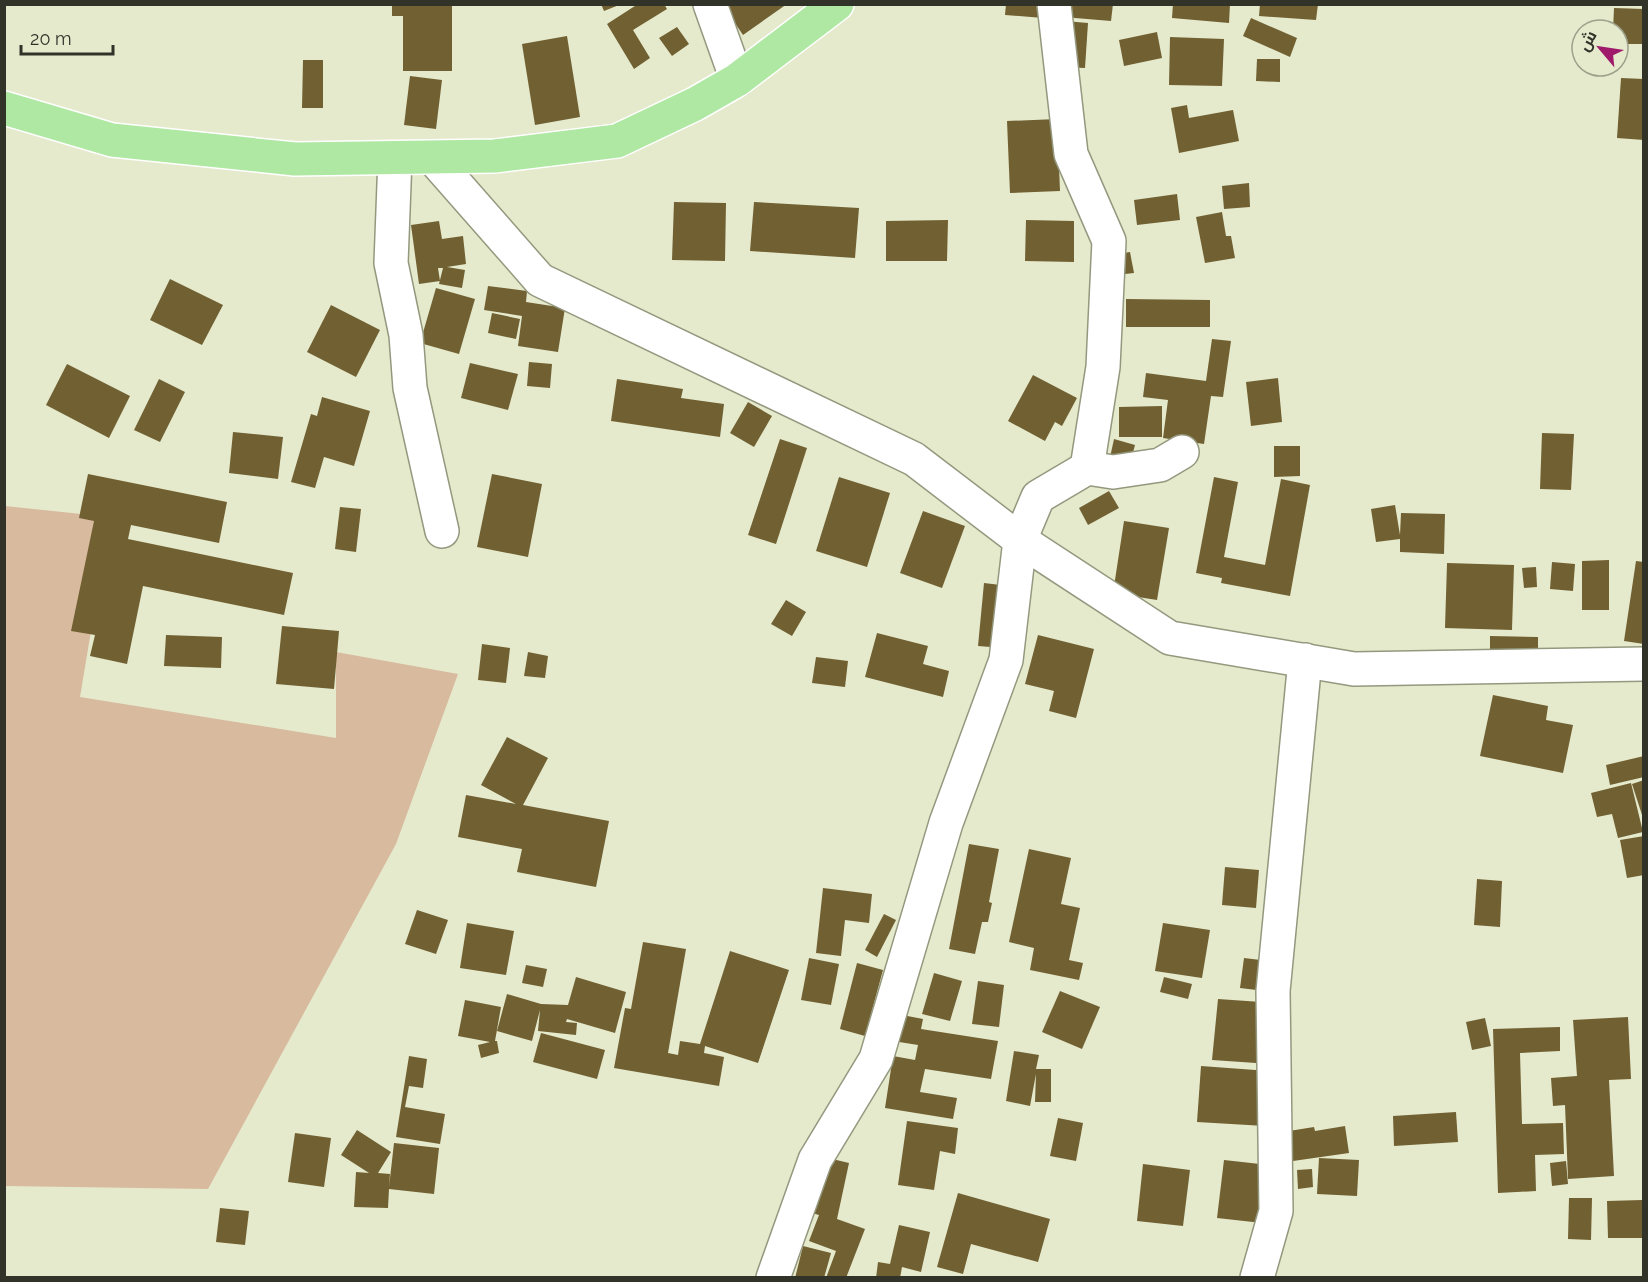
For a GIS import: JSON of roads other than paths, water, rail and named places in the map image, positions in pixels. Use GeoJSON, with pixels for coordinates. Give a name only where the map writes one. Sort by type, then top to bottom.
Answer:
{"type":"FeatureCollection","features":[{"type":"Feature","properties":{"kind":"main road"},"geometry":{"type":"LineString","coordinates":[[4,108],[112,140],[295,159],[495,156],[616,141],[695,104],[737,80],[837,4]]}},
{"type":"Feature","properties":{"kind":"street"},"geometry":{"type":"LineString","coordinates":[[710,4],[737,80]]}},
{"type":"Feature","properties":{"kind":"street"},"geometry":{"type":"LineString","coordinates":[[1054,4],[1071,154],[1109,241],[1103,368],[1087,468]]}},
{"type":"Feature","properties":{"kind":"street"},"geometry":{"type":"LineString","coordinates":[[432,157],[540,280],[914,459],[1020,540],[1170,638],[1354,669],[1644,664]]}},
{"type":"Feature","properties":{"kind":"street"},"geometry":{"type":"LineString","coordinates":[[395,158],[391,263],[406,335],[410,388],[442,531]]}},
{"type":"Feature","properties":{"kind":"street"},"geometry":{"type":"LineString","coordinates":[[773,1278],[815,1160],[876,1059],[946,823],[1006,660],[1020,540],[1038,497],[1087,468],[1113,472],[1160,465],[1182,452]]}},
{"type":"Feature","properties":{"kind":"street"},"geometry":{"type":"LineString","coordinates":[[1257,1278],[1275,1211],[1273,991],[1305,660]]}}]}
